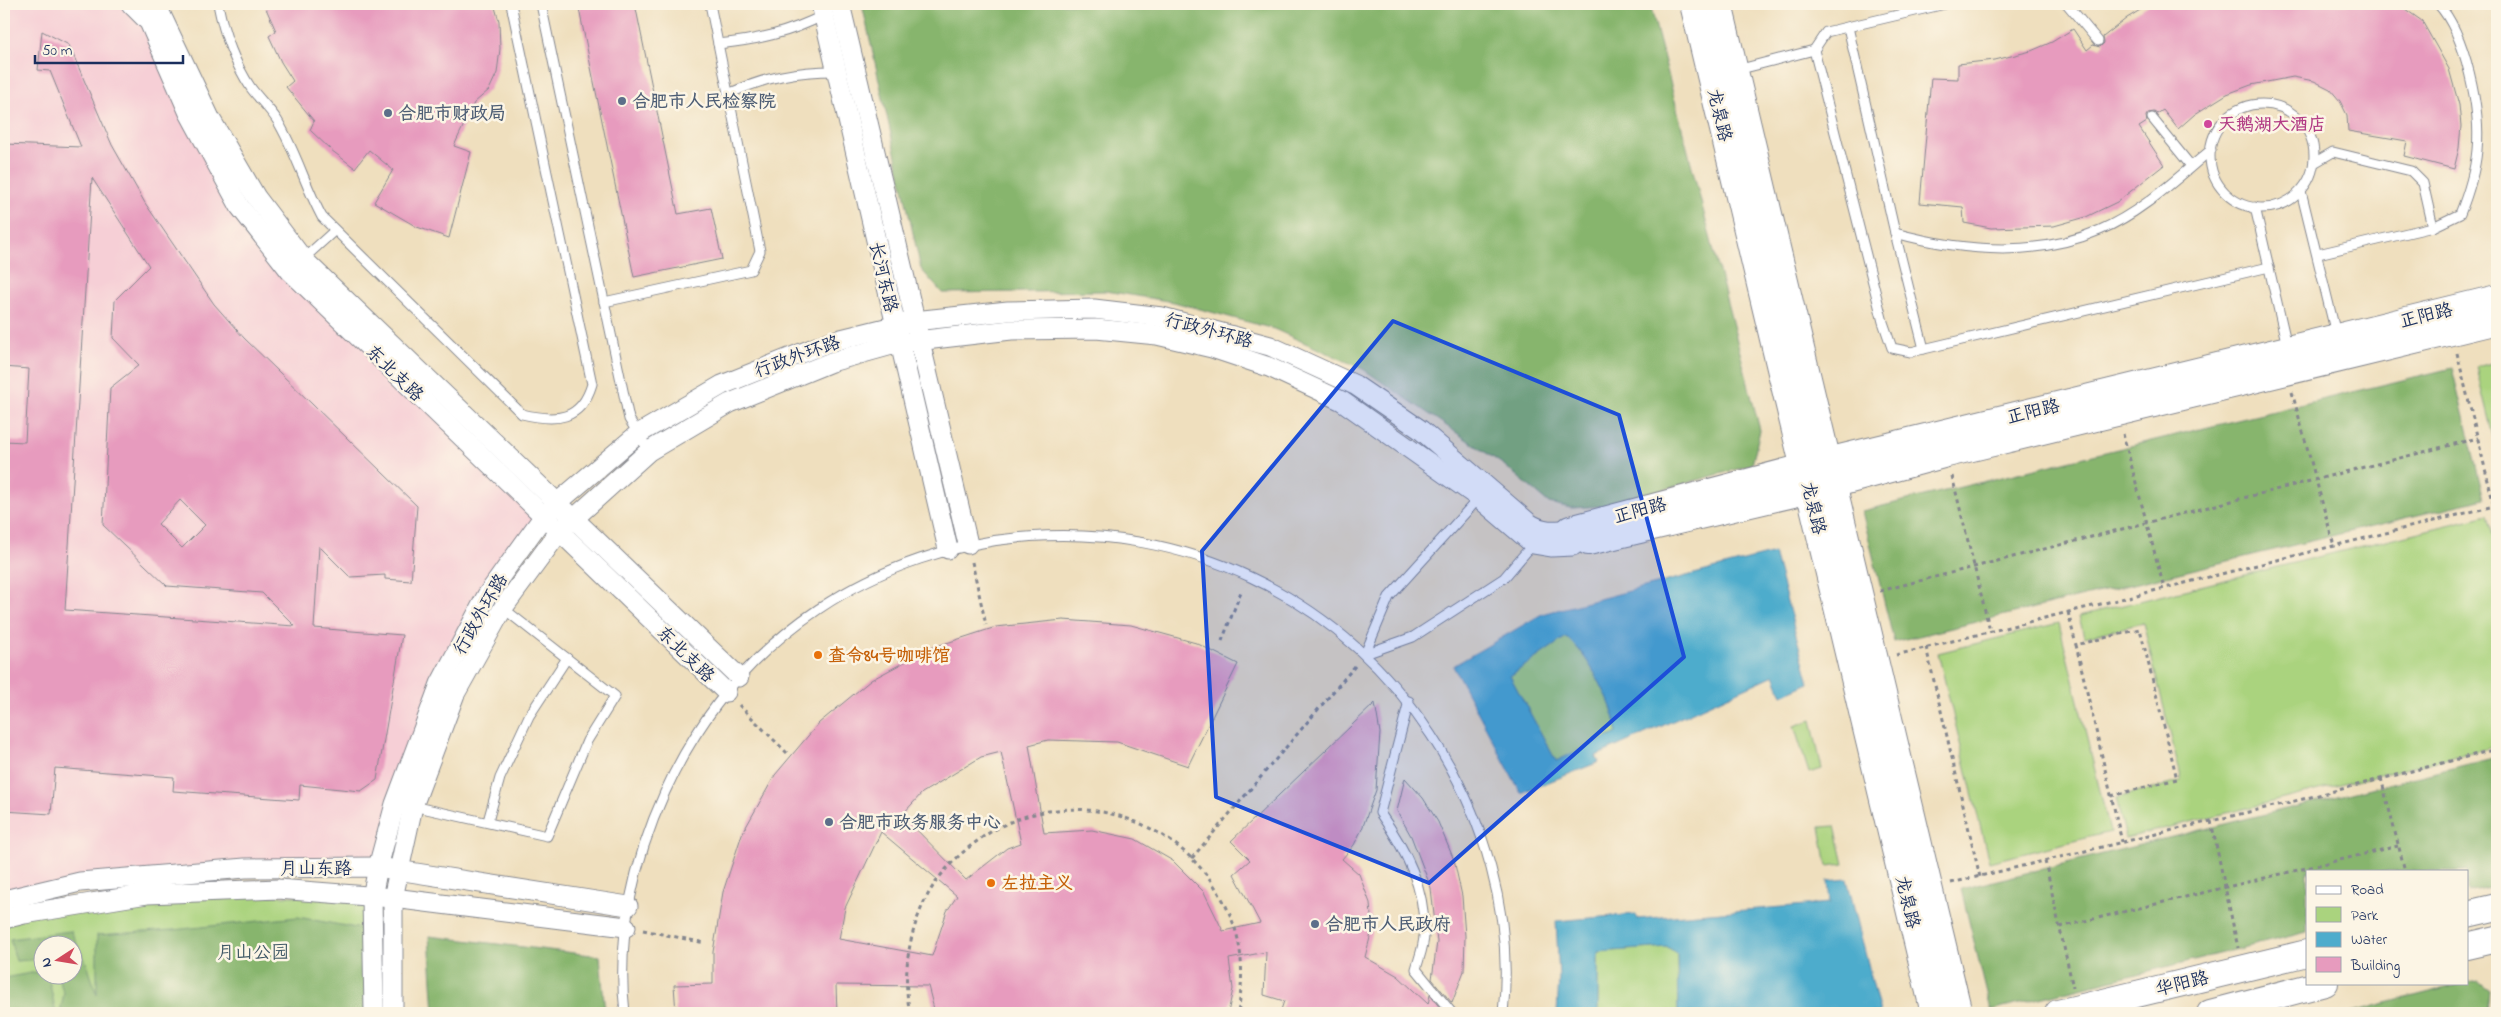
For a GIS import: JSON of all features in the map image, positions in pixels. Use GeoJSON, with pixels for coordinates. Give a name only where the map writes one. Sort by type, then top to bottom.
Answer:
{"type":"FeatureCollection","features":[{"type":"Feature","properties":{"kind":"street","name":"东北支路"},"geometry":{"type":"LineString","coordinates":[[130,4],[149,22],[189,113],[240,207],[543,517],[726,692]]}},
{"type":"Feature","properties":{"kind":"street","name":"东北支路"},"geometry":{"type":"LineString","coordinates":[[156,4],[210,118],[297,265],[574,518],[739,677]]}},
{"type":"Feature","properties":{"kind":"street","name":"长河东路"},"geometry":{"type":"LineString","coordinates":[[840,4],[918,341],[968,544]]}},
{"type":"Feature","properties":{"kind":"street","name":"龙泉路"},"geometry":{"type":"LineString","coordinates":[[1693,4],[1723,74],[1818,476],[1934,1013]]}},
{"type":"Feature","properties":{"kind":"street","name":"龙泉路"},"geometry":{"type":"LineString","coordinates":[[1719,4],[1723,74]]}},
{"type":"Feature","properties":{"kind":"street","name":"长河东路"},"geometry":{"type":"LineString","coordinates":[[823,9],[948,549]]}},
{"type":"Feature","properties":{"kind":"street","name":"正阳路"},"geometry":{"type":"LineString","coordinates":[[1818,476],[1947,454],[2118,413],[2339,348],[2497,298]]}},
{"type":"Feature","properties":{"kind":"street","name":"行政外环路"},"geometry":{"type":"LineString","coordinates":[[374,1013],[372,897],[395,804],[440,684],[487,595],[543,517],[638,434],[722,385],[829,342],[914,321],[1008,311],[1094,309],[1162,317],[1216,330],[1270,346],[1355,385],[1421,430],[1484,487],[1536,527],[1571,537]]}},
{"type":"Feature","properties":{"kind":"street","name":"正阳路"},"geometry":{"type":"LineString","coordinates":[[2339,348],[2452,332],[2497,321]]}},
{"type":"Feature","properties":{"kind":"street","name":"行政外环路"},"geometry":{"type":"LineString","coordinates":[[393,1013],[393,898],[413,806],[455,694],[503,608],[559,532],[649,451],[730,403],[831,362],[899,343],[1010,330],[1096,329],[1157,335],[1212,348],[1270,367],[1342,401],[1480,498],[1533,544]]}},
{"type":"Feature","properties":{"kind":"street","name":"正阳路"},"geometry":{"type":"LineString","coordinates":[[1571,537],[2289,362]]}},
{"type":"Feature","properties":{"kind":"street","name":"龙泉路"},"geometry":{"type":"LineString","coordinates":[[1818,476],[1859,597],[1959,1013]]}},
{"type":"Feature","properties":{"kind":"street"},"geometry":{"type":"LineString","coordinates":[[1533,544],[1551,547],[1571,537]]}},
{"type":"Feature","properties":{"kind":"street","name":"月山东路"},"geometry":{"type":"LineString","coordinates":[[4,900],[90,882],[245,868],[378,867],[628,906]]}},
{"type":"Feature","properties":{"kind":"street","name":"月山东路"},"geometry":{"type":"LineString","coordinates":[[4,919],[147,894],[278,889],[393,898],[626,927]]}},
{"type":"Feature","properties":{"kind":"street"},"geometry":{"type":"LineString","coordinates":[[2468,914],[2497,907]]}},
{"type":"Feature","properties":{"kind":"street"},"geometry":{"type":"LineString","coordinates":[[2468,946],[2497,938]]}},
{"type":"Feature","properties":{"kind":"street","name":"华阳路"},"geometry":{"type":"LineString","coordinates":[[2068,1011],[2306,952]]}},
{"type":"Feature","properties":{"kind":"street","name":"华阳路"},"geometry":{"type":"LineString","coordinates":[[2210,1013],[2321,984]]}},
{"type":"Feature","properties":{"kind":"lane"},"geometry":{"type":"LineString","coordinates":[[218,4],[224,36],[237,65],[252,89],[276,119],[286,138],[309,195],[322,217],[334,232],[522,414],[539,418],[561,418],[578,410],[588,399],[592,384],[511,4]]}},
{"type":"Feature","properties":{"kind":"lane"},"geometry":{"type":"LineString","coordinates":[[541,4],[629,419],[649,451]]}},
{"type":"Feature","properties":{"kind":"lane"},"geometry":{"type":"LineString","coordinates":[[604,302],[751,270],[760,251],[710,4]]}},
{"type":"Feature","properties":{"kind":"lane"},"geometry":{"type":"LineString","coordinates":[[1723,74],[1814,50],[1826,32],[1945,4]]}},
{"type":"Feature","properties":{"kind":"lane"},"geometry":{"type":"LineString","coordinates":[[2067,4],[2098,41]]}},
{"type":"Feature","properties":{"kind":"lane"},"geometry":{"type":"LineString","coordinates":[[2318,254],[2432,226],[2460,214],[2469,193],[2477,150],[2475,103],[2464,53],[2444,10],[2438,4]]}},
{"type":"Feature","properties":{"kind":"lane"},"geometry":{"type":"LineString","coordinates":[[718,44],[741,42],[795,30],[823,9]]}},
{"type":"Feature","properties":{"kind":"lane"},"geometry":{"type":"LineString","coordinates":[[1848,27],[1895,233],[1924,349]]}},
{"type":"Feature","properties":{"kind":"lane"},"geometry":{"type":"LineString","coordinates":[[1814,50],[1883,322],[1892,348],[1911,352],[2269,267]]}},
{"type":"Feature","properties":{"kind":"lane"},"geometry":{"type":"LineString","coordinates":[[728,94],[758,81],[800,71],[837,71]]}},
{"type":"Feature","properties":{"kind":"lane"},"geometry":{"type":"LineString","coordinates":[[2252,104],[2269,104],[2284,108],[2298,118],[2308,130],[2314,146],[2314,162],[2310,178],[2301,191],[2272,207],[2255,207],[2240,203],[2227,193],[2217,181],[2212,166],[2211,150],[2215,134],[2224,120],[2237,110],[2252,104]]}},
{"type":"Feature","properties":{"kind":"lane"},"geometry":{"type":"LineString","coordinates":[[2152,118],[2191,166]]}},
{"type":"Feature","properties":{"kind":"lane"},"geometry":{"type":"LineString","coordinates":[[1895,233],[1929,242],[1973,247],[2019,249],[2061,244],[2101,230],[2136,210],[2211,150]]}},
{"type":"Feature","properties":{"kind":"lane"},"geometry":{"type":"LineString","coordinates":[[2314,162],[2333,152],[2411,171],[2423,183],[2432,226]]}},
{"type":"Feature","properties":{"kind":"lane"},"geometry":{"type":"LineString","coordinates":[[2301,191],[2318,254],[2339,348]]}},
{"type":"Feature","properties":{"kind":"lane"},"geometry":{"type":"LineString","coordinates":[[2255,207],[2289,362]]}},
{"type":"Feature","properties":{"kind":"lane"},"geometry":{"type":"LineString","coordinates":[[297,265],[334,232]]}},
{"type":"Feature","properties":{"kind":"lane"},"geometry":{"type":"LineString","coordinates":[[1365,654],[1388,597],[1480,498]]}},
{"type":"Feature","properties":{"kind":"lane"},"geometry":{"type":"LineString","coordinates":[[626,1013],[623,996],[628,906],[648,829],[681,757],[726,692],[739,677],[800,622],[870,578],[948,549],[968,544],[1039,534],[1110,536],[1180,550],[1247,574],[1309,609],[1365,654],[1409,701],[1452,766],[1483,838],[1501,914],[1505,991],[1503,1013]]}},
{"type":"Feature","properties":{"kind":"lane"},"geometry":{"type":"LineString","coordinates":[[1365,654],[1413,638],[1504,578],[1533,544]]}},
{"type":"Feature","properties":{"kind":"lane"},"geometry":{"type":"LineString","coordinates":[[413,806],[488,821],[547,836],[587,741],[615,696],[503,608]]}},
{"type":"Feature","properties":{"kind":"lane"},"geometry":{"type":"LineString","coordinates":[[488,821],[500,778],[529,716],[567,658]]}},
{"type":"Feature","properties":{"kind":"lane"},"geometry":{"type":"LineString","coordinates":[[1409,701],[1380,813],[1399,839],[1419,884],[1424,935],[1416,969],[1452,1013]]}},
{"type":"Feature","properties":{"kind":"path"},"geometry":{"type":"LineString","coordinates":[[2452,332],[2497,518]]}},
{"type":"Feature","properties":{"kind":"path"},"geometry":{"type":"LineString","coordinates":[[2289,362],[2316,480],[2334,546]]}},
{"type":"Feature","properties":{"kind":"path"},"geometry":{"type":"LineString","coordinates":[[2118,413],[2164,588]]}},
{"type":"Feature","properties":{"kind":"path"},"geometry":{"type":"LineString","coordinates":[[1859,597],[2478,438]]}},
{"type":"Feature","properties":{"kind":"path"},"geometry":{"type":"LineString","coordinates":[[1947,454],[1990,631]]}},
{"type":"Feature","properties":{"kind":"path"},"geometry":{"type":"LineString","coordinates":[[1874,662],[1926,646],[2494,506]]}},
{"type":"Feature","properties":{"kind":"path"},"geometry":{"type":"LineString","coordinates":[[968,544],[986,625]]}},
{"type":"Feature","properties":{"kind":"path"},"geometry":{"type":"LineString","coordinates":[[1222,641],[1247,574]]}},
{"type":"Feature","properties":{"kind":"path"},"geometry":{"type":"LineString","coordinates":[[2068,612],[2122,842]]}},
{"type":"Feature","properties":{"kind":"path"},"geometry":{"type":"LineString","coordinates":[[2076,645],[2140,629],[2177,779],[2111,796]]}},
{"type":"Feature","properties":{"kind":"path"},"geometry":{"type":"LineString","coordinates":[[1926,646],[1980,877]]}},
{"type":"Feature","properties":{"kind":"path"},"geometry":{"type":"LineString","coordinates":[[1192,858],[1365,654]]}},
{"type":"Feature","properties":{"kind":"path"},"geometry":{"type":"LineString","coordinates":[[726,692],[787,753]]}},
{"type":"Feature","properties":{"kind":"path"},"geometry":{"type":"LineString","coordinates":[[1929,888],[2211,821],[2497,749]]}},
{"type":"Feature","properties":{"kind":"path"},"geometry":{"type":"LineString","coordinates":[[2381,778],[2405,870]]}},
{"type":"Feature","properties":{"kind":"path"},"geometry":{"type":"LineString","coordinates":[[910,1013],[907,998],[906,964],[912,932],[924,901],[947,868],[964,850],[991,831],[1028,816],[1052,810],[1085,809],[1117,815],[1147,826],[1175,843],[1192,858],[1219,892],[1232,921],[1241,953],[1242,985],[1238,1013]]}},
{"type":"Feature","properties":{"kind":"path"},"geometry":{"type":"LineString","coordinates":[[2211,821],[2242,968]]}},
{"type":"Feature","properties":{"kind":"path"},"geometry":{"type":"LineString","coordinates":[[2060,927],[2398,846]]}},
{"type":"Feature","properties":{"kind":"path"},"geometry":{"type":"LineString","coordinates":[[2045,861],[2060,927],[2068,1011]]}},
{"type":"Feature","properties":{"kind":"path"},"geometry":{"type":"LineString","coordinates":[[626,927],[705,943]]}},
{"type":"Feature","properties":{"kind":"highlighted area"},"geometry":{"type":"Polygon","coordinates":[[[1393,321],[1619,415],[1684,657],[1429,883],[1216,797],[1202,551],[1393,321]]]}},
{"type":"Feature","properties":{"kind":"shaded area"},"geometry":{"type":"Polygon","coordinates":[[[4,4],[131,4],[240,207],[543,517],[487,595],[378,867],[245,868],[4,900],[4,4]]]}},
{"type":"Feature","properties":{"kind":"green space"},"geometry":{"type":"Polygon","coordinates":[[[862,4],[1650,4],[1760,430],[1752,465],[1604,506],[1571,508],[1549,503],[1504,465],[1363,369],[1274,329],[1174,302],[1106,291],[942,293],[921,269],[862,4]]]}},
{"type":"Feature","properties":{"kind":"green space"},"geometry":{"type":"Polygon","coordinates":[[[2497,362],[2497,453],[2476,367],[2497,362]]]}},
{"type":"Feature","properties":{"kind":"green space"},"geometry":{"type":"Polygon","coordinates":[[[2452,368],[2484,499],[1894,642],[1862,511],[2452,368]]]}},
{"type":"Feature","properties":{"kind":"green space"},"geometry":{"type":"Polygon","coordinates":[[[2488,515],[2497,552],[2497,746],[2126,838],[2116,798],[2182,781],[2143,623],[2084,637],[2079,616],[2488,515]]]}},
{"type":"Feature","properties":{"kind":"green space"},"geometry":{"type":"Polygon","coordinates":[[[2059,623],[2110,832],[1989,862],[1938,653],[2059,623]]]}},
{"type":"Feature","properties":{"kind":"green space"},"geometry":{"type":"Polygon","coordinates":[[[1566,637],[1582,654],[1599,681],[1612,710],[1617,733],[1556,761],[1510,676],[1566,637]]]}},
{"type":"Feature","properties":{"kind":"green space"},"geometry":{"type":"Polygon","coordinates":[[[1811,720],[1822,769],[1809,773],[1794,726],[1811,720]]]}},
{"type":"Feature","properties":{"kind":"green space"},"geometry":{"type":"Polygon","coordinates":[[[2497,757],[2497,885],[2468,892],[2468,870],[2306,870],[2306,932],[1991,1010],[1961,889],[2497,757]]]}},
{"type":"Feature","properties":{"kind":"green space"},"geometry":{"type":"Polygon","coordinates":[[[1835,826],[1844,864],[1827,866],[1820,827],[1835,826]]]}},
{"type":"Feature","properties":{"kind":"green space","name":"月山公园"},"geometry":{"type":"Polygon","coordinates":[[[147,894],[372,897],[374,1013],[4,1013],[4,919],[147,894]]]}},
{"type":"Feature","properties":{"kind":"green space","name":"月山公园"},"geometry":{"type":"Polygon","coordinates":[[[298,917],[372,931],[374,1013],[60,1013],[64,993],[60,984],[82,984],[82,954],[97,995],[97,935],[173,930],[298,917]]]}},
{"type":"Feature","properties":{"kind":"green space","name":"月山公园"},"geometry":{"type":"Polygon","coordinates":[[[71,931],[72,934],[48,934],[71,931]]]}},
{"type":"Feature","properties":{"kind":"green space","name":"月山公园"},"geometry":{"type":"Polygon","coordinates":[[[32,936],[32,960],[16,961],[10,939],[32,936]]]}},
{"type":"Feature","properties":{"kind":"green space"},"geometry":{"type":"Polygon","coordinates":[[[429,936],[600,956],[605,1013],[434,1013],[429,936]]]}},
{"type":"Feature","properties":{"kind":"green space"},"geometry":{"type":"Polygon","coordinates":[[[1668,947],[1677,954],[1678,1013],[1598,1013],[1598,952],[1668,947]]]}},
{"type":"Feature","properties":{"kind":"green space"},"geometry":{"type":"Polygon","coordinates":[[[32,973],[32,984],[50,984],[56,1013],[4,1013],[4,978],[32,973]]]}},
{"type":"Feature","properties":{"kind":"green space"},"geometry":{"type":"Polygon","coordinates":[[[2477,980],[2489,989],[2487,1013],[2348,1013],[2461,984],[2468,984],[2468,982],[2477,980]]]}},
{"type":"Feature","properties":{"kind":"water"},"geometry":{"type":"Polygon","coordinates":[[[1774,553],[1809,683],[1782,695],[1774,675],[1596,756],[1599,762],[1521,793],[1453,666],[1542,614],[1774,553]],[[1566,637],[1510,676],[1556,761],[1617,733],[1612,710],[1599,681],[1574,644],[1566,637]]]}},
{"type":"Feature","properties":{"kind":"water"},"geometry":{"type":"Polygon","coordinates":[[[1847,879],[1880,1013],[1678,1013],[1677,954],[1668,947],[1598,952],[1598,1013],[1557,1013],[1559,977],[1556,921],[1636,914],[1637,919],[1830,903],[1828,881],[1847,879]]]}},
{"type":"Feature","properties":{"kind":"building","name":"合肥市财政局"},"geometry":{"type":"Polygon","coordinates":[[[264,4],[494,4],[499,21],[500,49],[497,73],[489,90],[474,103],[454,146],[471,152],[449,238],[417,227],[374,202],[393,170],[369,150],[355,168],[331,150],[310,130],[314,121],[286,87],[293,81],[281,62],[269,36],[276,31],[264,4]]]}},
{"type":"Feature","properties":{"kind":"building"},"geometry":{"type":"Polygon","coordinates":[[[578,4],[635,4],[678,214],[711,208],[722,259],[634,277],[578,4]]]}},
{"type":"Feature","properties":{"kind":"building"},"geometry":{"type":"Polygon","coordinates":[[[2150,4],[2398,4],[2422,21],[2449,69],[2459,105],[2461,126],[2459,148],[2454,169],[2404,156],[2407,141],[2348,131],[2347,115],[2340,101],[2330,89],[2314,81],[2293,77],[2251,85],[2227,94],[2195,114],[2178,129],[2163,110],[2157,114],[2154,112],[2148,113],[2146,116],[2147,122],[2139,127],[2164,165],[2117,202],[2086,217],[2054,226],[1991,228],[1964,223],[1963,207],[1920,203],[1931,78],[1958,79],[1958,64],[1995,60],[2031,51],[2052,42],[2073,29],[2087,50],[2093,45],[2100,47],[2104,43],[2103,37],[2127,18],[2150,4]]]}},
{"type":"Feature","properties":{"kind":"building"},"geometry":{"type":"Polygon","coordinates":[[[42,31],[69,45],[112,145],[145,203],[214,304],[244,338],[417,506],[411,581],[385,579],[385,575],[350,577],[319,546],[314,628],[402,635],[377,780],[361,791],[300,785],[299,800],[173,791],[174,777],[55,768],[51,814],[4,811],[4,441],[25,442],[29,369],[4,367],[4,144],[81,147],[50,71],[38,70],[42,31]],[[92,178],[65,610],[295,626],[262,593],[167,586],[103,525],[110,388],[139,365],[113,338],[115,300],[149,266],[92,178]],[[180,500],[158,524],[182,548],[205,525],[180,500]]]}},
{"type":"Feature","properties":{"kind":"building","name":"合肥市政务服务中心"},"geometry":{"type":"Polygon","coordinates":[[[1063,620],[1131,625],[1196,643],[1238,664],[1188,766],[1117,742],[1048,740],[1029,745],[1044,833],[1092,830],[1135,839],[1173,861],[1204,892],[1223,931],[1260,923],[1234,874],[1250,860],[1231,841],[1375,703],[1380,733],[1376,790],[1362,829],[1354,845],[1342,859],[1359,874],[1370,903],[1372,930],[1365,957],[1398,976],[1428,1004],[1430,995],[1444,1013],[1280,1013],[1284,1001],[1264,995],[1266,952],[1229,959],[1233,989],[1228,1013],[935,1013],[928,986],[836,985],[837,1013],[676,1013],[674,985],[713,984],[713,952],[723,892],[742,834],[775,775],[819,723],[871,680],[931,648],[996,627],[1063,620]],[[1001,752],[981,757],[922,793],[902,815],[966,880],[1007,848],[1021,843],[1001,752]],[[881,832],[845,908],[839,939],[932,956],[947,911],[957,896],[881,832]]]}},
{"type":"Feature","properties":{"kind":"building"},"geometry":{"type":"Polygon","coordinates":[[[1405,778],[1423,798],[1438,822],[1454,860],[1462,896],[1465,936],[1464,971],[1452,1003],[1432,979],[1437,942],[1431,888],[1411,836],[1397,811],[1405,778]]]}},
{"type":"Feature","properties":{"kind":"place","name":"合肥市人民检察院"},"geometry":{"type":"Point","coordinates":[622,101]}},
{"type":"Feature","properties":{"kind":"place","name":"合肥市财政局"},"geometry":{"type":"Point","coordinates":[388,113]}},
{"type":"Feature","properties":{"kind":"place","name":"天鹅湖大酒店"},"geometry":{"type":"Point","coordinates":[2208,124]}},
{"type":"Feature","properties":{"kind":"place","name":"查令84号咖啡馆"},"geometry":{"type":"Point","coordinates":[818,655]}},
{"type":"Feature","properties":{"kind":"place","name":"合肥市政务服务中心"},"geometry":{"type":"Point","coordinates":[829,822]}},
{"type":"Feature","properties":{"kind":"place","name":"左拉主义"},"geometry":{"type":"Point","coordinates":[991,883]}},
{"type":"Feature","properties":{"kind":"place","name":"合肥市人民政府"},"geometry":{"type":"Point","coordinates":[1315,924]}}]}
